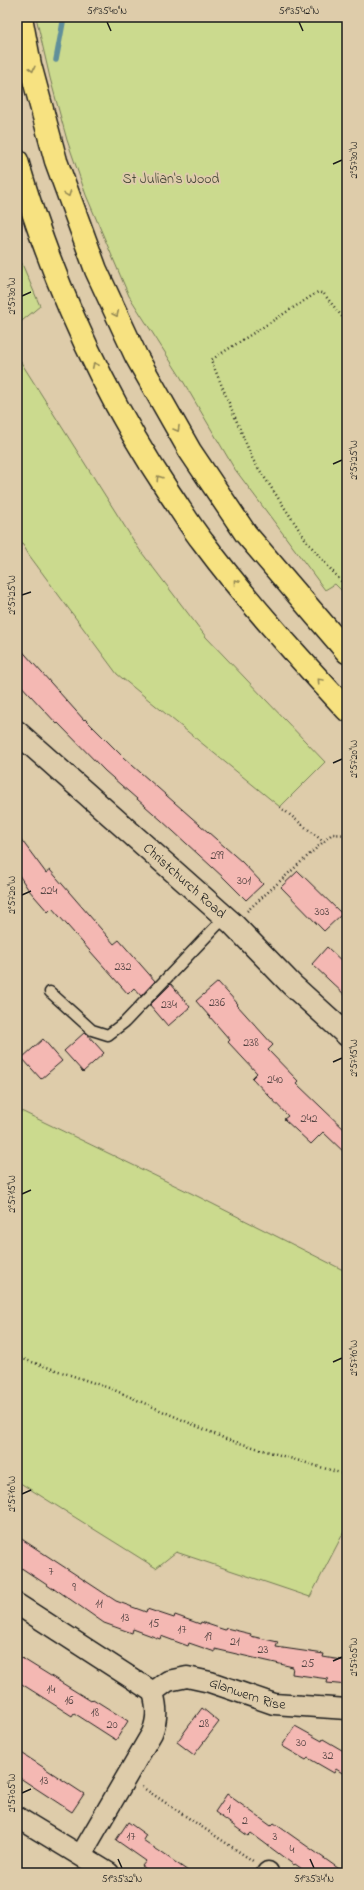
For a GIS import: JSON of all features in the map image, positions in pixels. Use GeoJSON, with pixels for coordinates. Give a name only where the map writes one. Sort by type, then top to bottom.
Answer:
{"type":"FeatureCollection","features":[{"type":"Feature","properties":{"kind":"highway"},"geometry":{"type":"LineString","coordinates":[[21,17],[30,65],[56,161],[96,270],[136,356],[190,451],[246,534],[347,652]]}},
{"type":"Feature","properties":{"kind":"highway"},"geometry":{"type":"LineString","coordinates":[[17,161],[57,278],[96,368],[145,456],[202,541],[295,654],[347,710]]}},
{"type":"Feature","properties":{"kind":"street","name":"Christchurch Road"},"geometry":{"type":"LineString","coordinates":[[17,732],[229,921],[292,985],[347,1034]]}},
{"type":"Feature","properties":{"kind":"street"},"geometry":{"type":"LineString","coordinates":[[17,1604],[153,1692],[157,1719],[152,1733],[81,1855]]}},
{"type":"Feature","properties":{"kind":"street","name":"Glanwern Rise"},"geometry":{"type":"LineString","coordinates":[[153,1692],[168,1681],[187,1677],[210,1682],[274,1704],[347,1708]]}},
{"type":"Feature","properties":{"kind":"street"},"geometry":{"type":"LineString","coordinates":[[17,1817],[109,1873]]}},
{"type":"Feature","properties":{"kind":"lane"},"geometry":{"type":"LineString","coordinates":[[50,992],[92,1030],[108,1035],[125,1022],[229,921]]}},
{"type":"Feature","properties":{"kind":"path"},"geometry":{"type":"LineString","coordinates":[[347,323],[324,294],[318,292],[211,360],[253,460],[308,543],[347,588]]}},
{"type":"Feature","properties":{"kind":"path"},"geometry":{"type":"LineString","coordinates":[[280,807],[324,842]]}},
{"type":"Feature","properties":{"kind":"path"},"geometry":{"type":"LineString","coordinates":[[229,921],[332,834],[347,835]]}},
{"type":"Feature","properties":{"kind":"path"},"geometry":{"type":"LineString","coordinates":[[17,1357],[112,1389],[226,1438],[347,1475]]}},
{"type":"Feature","properties":{"kind":"path"},"geometry":{"type":"LineString","coordinates":[[127,1777],[268,1872]]}},
{"type":"Feature","properties":{"kind":"green space","name":"St Julian's Wood"},"geometry":{"type":"Polygon","coordinates":[[[36,17],[347,17],[347,596],[335,584],[325,590],[234,468],[180,376],[129,296],[86,195],[67,140],[50,78],[36,17]]]}},
{"type":"Feature","properties":{"kind":"green space"},"geometry":{"type":"Polygon","coordinates":[[[17,252],[40,306],[17,325],[17,252]]]}},
{"type":"Feature","properties":{"kind":"green space"},"geometry":{"type":"Polygon","coordinates":[[[17,356],[139,549],[206,637],[325,762],[280,807],[117,674],[29,555],[17,535],[17,356]]]}},
{"type":"Feature","properties":{"kind":"green space"},"geometry":{"type":"Polygon","coordinates":[[[17,1109],[197,1196],[347,1272],[347,1526],[310,1597],[176,1552],[156,1568],[17,1481],[17,1109]]]}},
{"type":"Feature","properties":{"kind":"building"},"geometry":{"type":"Polygon","coordinates":[[[17,645],[84,720],[85,719],[124,758],[242,862],[263,884],[246,900],[161,820],[105,771],[58,723],[57,724],[17,681],[17,645]]]}},
{"type":"Feature","properties":{"kind":"building"},"geometry":{"type":"Polygon","coordinates":[[[17,834],[46,873],[50,870],[114,944],[119,940],[155,981],[141,996],[134,988],[128,994],[52,908],[48,912],[28,889],[17,872],[17,834]]]}},
{"type":"Feature","properties":{"kind":"building"},"geometry":{"type":"Polygon","coordinates":[[[298,871],[342,914],[324,931],[281,887],[298,871]]]}},
{"type":"Feature","properties":{"kind":"building"},"geometry":{"type":"Polygon","coordinates":[[[327,947],[347,966],[347,997],[312,964],[327,947]]]}},
{"type":"Feature","properties":{"kind":"building"},"geometry":{"type":"Polygon","coordinates":[[[218,982],[273,1045],[268,1050],[298,1081],[296,1083],[347,1132],[347,1155],[323,1132],[311,1144],[284,1119],[288,1116],[252,1078],[257,1073],[228,1042],[230,1040],[196,1001],[218,982]]]}},
{"type":"Feature","properties":{"kind":"building"},"geometry":{"type":"Polygon","coordinates":[[[171,984],[190,1007],[168,1026],[150,1005],[171,984]]]}},
{"type":"Feature","properties":{"kind":"building"},"geometry":{"type":"Polygon","coordinates":[[[85,1032],[104,1053],[83,1072],[64,1051],[85,1032]]]}},
{"type":"Feature","properties":{"kind":"building"},"geometry":{"type":"Polygon","coordinates":[[[43,1039],[62,1061],[41,1079],[22,1058],[43,1039]]]}},
{"type":"Feature","properties":{"kind":"building"},"geometry":{"type":"Polygon","coordinates":[[[17,1536],[116,1601],[146,1612],[147,1609],[174,1618],[175,1615],[200,1624],[201,1622],[225,1630],[226,1628],[251,1634],[250,1636],[278,1642],[276,1647],[324,1654],[323,1657],[347,1661],[347,1685],[327,1683],[328,1679],[292,1674],[293,1667],[215,1649],[215,1652],[189,1643],[188,1646],[161,1636],[160,1639],[133,1629],[132,1633],[104,1623],[54,1588],[53,1589],[17,1565],[17,1536]]]}},
{"type":"Feature","properties":{"kind":"building"},"geometry":{"type":"Polygon","coordinates":[[[17,1655],[91,1701],[93,1699],[128,1721],[116,1740],[74,1713],[72,1716],[17,1681],[17,1655]]]}},
{"type":"Feature","properties":{"kind":"building"},"geometry":{"type":"Polygon","coordinates":[[[202,1708],[219,1722],[194,1755],[177,1742],[202,1708]]]}},
{"type":"Feature","properties":{"kind":"building"},"geometry":{"type":"Polygon","coordinates":[[[295,1726],[322,1741],[323,1739],[347,1753],[347,1776],[336,1769],[334,1773],[308,1758],[306,1760],[282,1746],[295,1726]]]}},
{"type":"Feature","properties":{"kind":"building"},"geometry":{"type":"Polygon","coordinates":[[[17,1750],[84,1794],[72,1812],[17,1776],[17,1750]]]}},
{"type":"Feature","properties":{"kind":"building"},"geometry":{"type":"Polygon","coordinates":[[[227,1794],[271,1826],[274,1823],[345,1873],[308,1873],[295,1864],[294,1865],[251,1833],[248,1836],[215,1812],[227,1794]]]}},
{"type":"Feature","properties":{"kind":"building"},"geometry":{"type":"Polygon","coordinates":[[[128,1822],[146,1835],[143,1840],[191,1873],[152,1873],[142,1866],[146,1861],[116,1840],[128,1822]]]}},
{"type":"Feature","properties":{"kind":"waterway"},"geometry":{"type":"LineString","coordinates":[[56,60],[64,17]]}}]}
